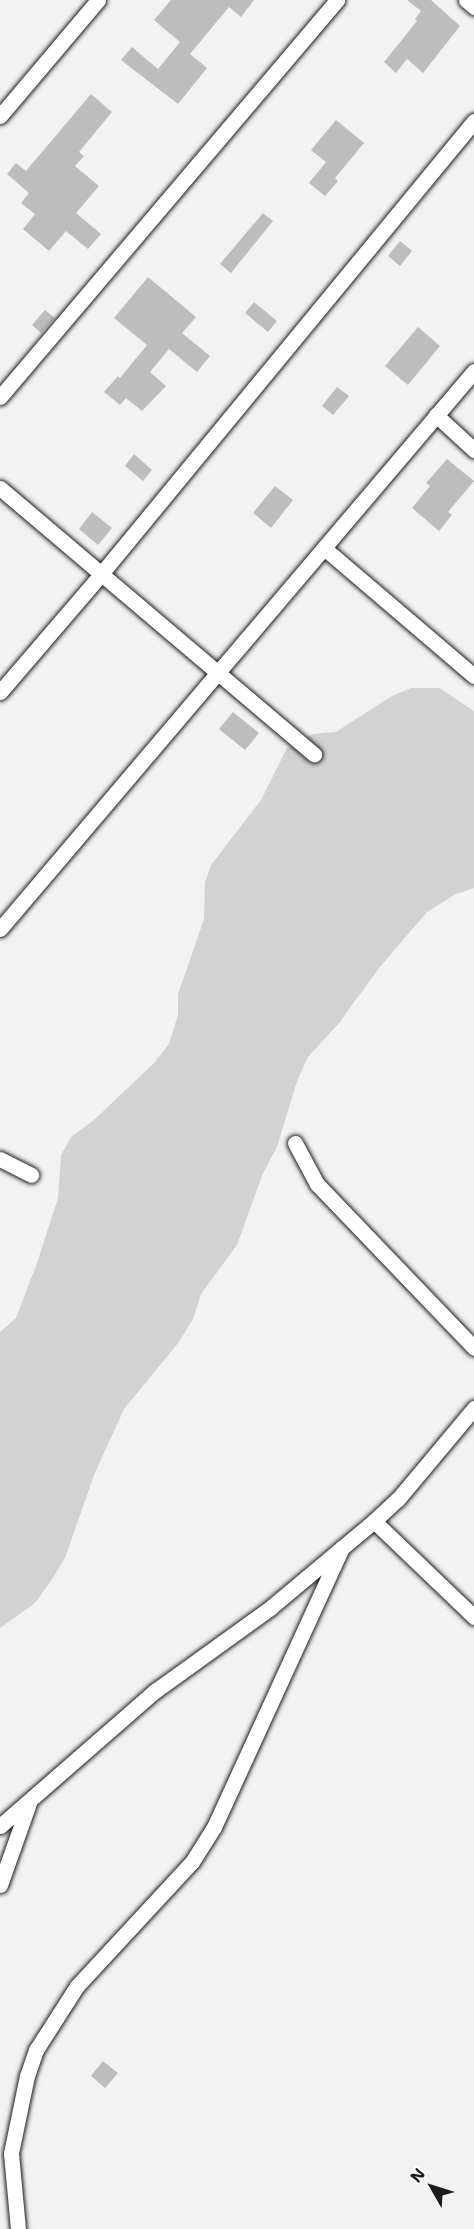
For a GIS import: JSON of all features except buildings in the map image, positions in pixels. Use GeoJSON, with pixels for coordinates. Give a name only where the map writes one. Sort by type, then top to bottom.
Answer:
{"type":"FeatureCollection","features":[{"type":"Feature","properties":{"kind":"street"},"geometry":{"type":"LineString","coordinates":[[0,116],[98,0]]}},
{"type":"Feature","properties":{"kind":"street"},"geometry":{"type":"LineString","coordinates":[[0,397],[337,0]]}},
{"type":"Feature","properties":{"kind":"street"},"geometry":{"type":"LineString","coordinates":[[466,0],[474,7]]}},
{"type":"Feature","properties":{"kind":"street"},"geometry":{"type":"LineString","coordinates":[[0,692],[101,574],[474,121]]}},
{"type":"Feature","properties":{"kind":"street"},"geometry":{"type":"LineString","coordinates":[[0,929],[474,370]]}},
{"type":"Feature","properties":{"kind":"street"},"geometry":{"type":"LineString","coordinates":[[436,415],[474,450]]}},
{"type":"Feature","properties":{"kind":"street"},"geometry":{"type":"LineString","coordinates":[[0,488],[219,671],[314,754]]}},
{"type":"Feature","properties":{"kind":"street"},"geometry":{"type":"LineString","coordinates":[[324,548],[474,676]]}},
{"type":"Feature","properties":{"kind":"street"},"geometry":{"type":"LineString","coordinates":[[295,1143],[317,1184],[474,1348]]}},
{"type":"Feature","properties":{"kind":"street"},"geometry":{"type":"LineString","coordinates":[[0,1159],[32,1175]]}},
{"type":"Feature","properties":{"kind":"street"},"geometry":{"type":"LineString","coordinates":[[0,1826],[155,1691],[270,1608],[374,1521],[398,1499],[474,1408]]}},
{"type":"Feature","properties":{"kind":"street"},"geometry":{"type":"LineString","coordinates":[[374,1521],[474,1617]]}},
{"type":"Feature","properties":{"kind":"street"},"geometry":{"type":"LineString","coordinates":[[18,2229],[11,2153],[27,2076],[36,2050],[77,1986],[192,1862],[214,1827],[342,1548]]}},
{"type":"Feature","properties":{"kind":"street"},"geometry":{"type":"LineString","coordinates":[[0,1885],[29,1801]]}},
{"type":"Feature","properties":{"kind":"shaded area"},"geometry":{"type":"Polygon","coordinates":[[[411,688],[439,688],[474,711],[474,888],[456,894],[427,912],[379,968],[339,1023],[308,1057],[297,1081],[277,1147],[263,1173],[237,1245],[201,1294],[193,1319],[179,1342],[124,1409],[94,1475],[65,1558],[53,1578],[35,1603],[0,1628],[0,1332],[16,1318],[37,1263],[58,1198],[61,1155],[72,1136],[94,1120],[154,1063],[169,1044],[178,1015],[178,994],[204,919],[205,882],[211,865],[261,800],[287,748],[313,734],[336,732],[390,697],[411,688]]]}}]}
